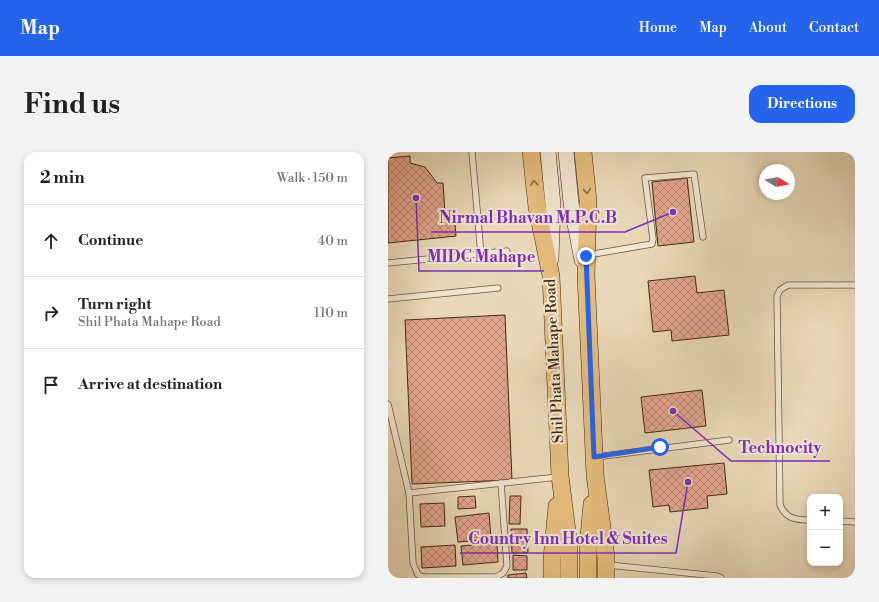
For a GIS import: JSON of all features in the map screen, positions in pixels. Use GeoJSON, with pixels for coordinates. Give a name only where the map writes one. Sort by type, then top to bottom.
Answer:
{"type":"FeatureCollection","features":[{"type":"Feature","properties":{"kind":"main road","name":"Shil Phata Mahape Road"},"geometry":{"type":"LineString","coordinates":[[531,152],[537,208],[551,276],[560,476]]}},
{"type":"Feature","properties":{"kind":"main road"},"geometry":{"type":"LineString","coordinates":[[548,152],[553,205],[551,276]]}},
{"type":"Feature","properties":{"kind":"main road"},"geometry":{"type":"LineString","coordinates":[[566,152],[571,203],[586,275]]}},
{"type":"Feature","properties":{"kind":"main road"},"geometry":{"type":"LineString","coordinates":[[583,152],[588,201],[586,275],[594,457],[606,572]]}},
{"type":"Feature","properties":{"kind":"main road"},"geometry":{"type":"LineString","coordinates":[[588,578],[588,547],[595,475]]}},
{"type":"Feature","properties":{"kind":"main road"},"geometry":{"type":"LineString","coordinates":[[560,476],[569,547],[569,578]]}},
{"type":"Feature","properties":{"kind":"main road"},"geometry":{"type":"LineString","coordinates":[[552,578],[552,559],[560,476]]}},
{"type":"Feature","properties":{"kind":"lane"},"geometry":{"type":"LineString","coordinates":[[472,152],[481,255]]}},
{"type":"Feature","properties":{"kind":"lane"},"geometry":{"type":"LineString","coordinates":[[586,256],[652,244],[653,239],[645,178],[694,174],[702,237]]}},
{"type":"Feature","properties":{"kind":"lane"},"geometry":{"type":"LineString","coordinates":[[388,263],[507,252]]}},
{"type":"Feature","properties":{"kind":"lane"},"geometry":{"type":"LineString","coordinates":[[807,520],[793,519],[787,516],[780,505],[777,296],[780,290],[788,285],[855,284]]}},
{"type":"Feature","properties":{"kind":"lane"},"geometry":{"type":"LineString","coordinates":[[388,299],[498,288]]}},
{"type":"Feature","properties":{"kind":"lane"},"geometry":{"type":"LineString","coordinates":[[388,404],[409,493],[413,563],[418,575],[424,577],[496,577],[503,572],[507,566],[501,483]]}},
{"type":"Feature","properties":{"kind":"lane"},"geometry":{"type":"LineString","coordinates":[[594,457],[729,440]]}},
{"type":"Feature","properties":{"kind":"lane"},"geometry":{"type":"LineString","coordinates":[[409,493],[560,476]]}},
{"type":"Feature","properties":{"kind":"lane"},"geometry":{"type":"LineString","coordinates":[[843,521],[855,522]]}},
{"type":"Feature","properties":{"kind":"lane"},"geometry":{"type":"LineString","coordinates":[[606,572],[717,576],[722,578]]}},
{"type":"Feature","properties":{"kind":"building"},"geometry":{"type":"Polygon","coordinates":[[[410,156],[410,163],[425,167],[437,183],[443,183],[445,214],[454,213],[456,236],[388,243],[388,158],[410,156]]]}},
{"type":"Feature","properties":{"kind":"building"},"geometry":{"type":"Polygon","coordinates":[[[687,178],[694,242],[658,246],[652,182],[687,178]]]}},
{"type":"Feature","properties":{"kind":"building"},"geometry":{"type":"Polygon","coordinates":[[[695,276],[697,293],[724,290],[729,335],[672,341],[671,330],[653,332],[648,281],[695,276]]]}},
{"type":"Feature","properties":{"kind":"building"},"geometry":{"type":"Polygon","coordinates":[[[505,315],[512,480],[412,484],[405,320],[505,315]]]}},
{"type":"Feature","properties":{"kind":"building"},"geometry":{"type":"Polygon","coordinates":[[[702,390],[706,426],[645,433],[641,397],[702,390]]]}},
{"type":"Feature","properties":{"kind":"building"},"geometry":{"type":"Polygon","coordinates":[[[724,463],[727,494],[707,496],[708,508],[670,512],[669,505],[653,507],[649,470],[724,463]]]}},
{"type":"Feature","properties":{"kind":"building"},"geometry":{"type":"Polygon","coordinates":[[[475,496],[476,508],[458,509],[458,497],[475,496]]]}},
{"type":"Feature","properties":{"kind":"building"},"geometry":{"type":"Polygon","coordinates":[[[510,496],[521,496],[520,524],[509,524],[510,496]]]}},
{"type":"Feature","properties":{"kind":"building"},"geometry":{"type":"Polygon","coordinates":[[[444,503],[445,526],[421,527],[420,504],[444,503]]]}},
{"type":"Feature","properties":{"kind":"building"},"geometry":{"type":"Polygon","coordinates":[[[489,513],[491,539],[458,542],[455,517],[489,513]]]}},
{"type":"Feature","properties":{"kind":"building"},"geometry":{"type":"Polygon","coordinates":[[[511,529],[527,529],[528,553],[512,553],[511,529]]]}},
{"type":"Feature","properties":{"kind":"building"},"geometry":{"type":"Polygon","coordinates":[[[497,543],[498,562],[463,565],[461,546],[497,543]]]}},
{"type":"Feature","properties":{"kind":"building"},"geometry":{"type":"Polygon","coordinates":[[[455,545],[456,566],[422,568],[421,547],[455,545]]]}},
{"type":"Feature","properties":{"kind":"building"},"geometry":{"type":"Polygon","coordinates":[[[513,555],[527,556],[527,570],[513,570],[513,555]]]}},
{"type":"Feature","properties":{"kind":"building"},"geometry":{"type":"Polygon","coordinates":[[[526,573],[527,578],[508,578],[508,575],[526,573]]]}},
{"type":"Feature","properties":{"kind":"place","name":"MIDC Mahape"},"geometry":{"type":"Point","coordinates":[416,198]}},
{"type":"Feature","properties":{"kind":"place","name":"Nirmal Bhavan M.P.C.B"},"geometry":{"type":"Point","coordinates":[673,212]}},
{"type":"Feature","properties":{"kind":"place","name":"Technocity"},"geometry":{"type":"Point","coordinates":[673,411]}},
{"type":"Feature","properties":{"kind":"place","name":"Country Inn Hotel & Suites"},"geometry":{"type":"Point","coordinates":[688,482]}},
{"type":"Feature","properties":{"kind":"route"},"geometry":{"type":"LineString","coordinates":[[586,256],[594,457],[660,447]]}}]}
